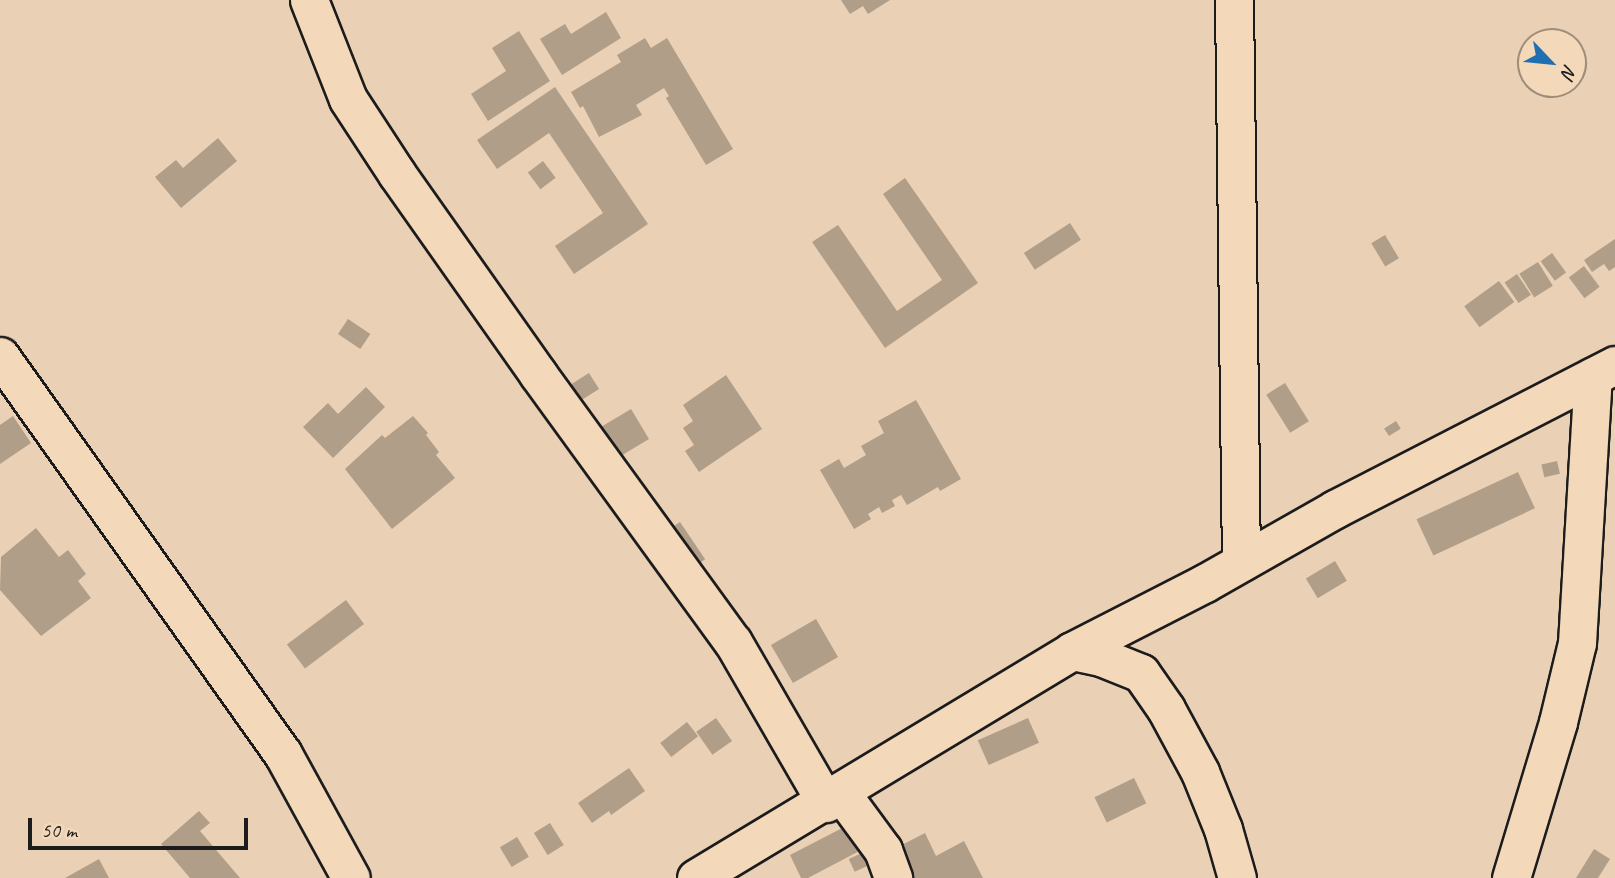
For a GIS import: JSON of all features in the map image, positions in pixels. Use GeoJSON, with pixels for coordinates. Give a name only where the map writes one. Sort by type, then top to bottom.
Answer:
{"type":"FeatureCollection","features":[{"type":"Feature","properties":{"kind":"street"},"geometry":{"type":"LineString","coordinates":[[309,0],[348,99],[397,174],[538,374],[733,642],[834,798],[883,850],[893,878]]}},
{"type":"Feature","properties":{"kind":"street"},"geometry":{"type":"LineString","coordinates":[[1234,0],[1241,562]]}},
{"type":"Feature","properties":{"kind":"street"},"geometry":{"type":"LineString","coordinates":[[0,356],[283,754],[351,878]]}},
{"type":"Feature","properties":{"kind":"street"},"geometry":{"type":"LineString","coordinates":[[696,878],[834,798],[1072,651],[1335,509],[1604,371]]}},
{"type":"Feature","properties":{"kind":"street"},"geometry":{"type":"LineString","coordinates":[[1511,878],[1558,722],[1577,643],[1604,371]]}},
{"type":"Feature","properties":{"kind":"street"},"geometry":{"type":"LineString","coordinates":[[1072,651],[1101,657],[1141,673],[1167,709],[1200,772],[1223,829],[1237,878]]}},
{"type":"Feature","properties":{"kind":"building"},"geometry":{"type":"Polygon","coordinates":[[[841,0],[890,0],[868,14],[863,6],[850,14],[841,0]]]}},
{"type":"Feature","properties":{"kind":"building"},"geometry":{"type":"Polygon","coordinates":[[[606,12],[621,38],[562,75],[540,39],[565,24],[571,34],[606,12]]]}},
{"type":"Feature","properties":{"kind":"building"},"geometry":{"type":"Polygon","coordinates":[[[519,31],[550,81],[488,121],[471,94],[506,71],[492,48],[519,31]]]}},
{"type":"Feature","properties":{"kind":"building"},"geometry":{"type":"Polygon","coordinates":[[[645,38],[651,48],[667,38],[733,149],[706,165],[666,98],[669,96],[664,88],[636,105],[642,115],[599,137],[583,106],[580,108],[571,92],[621,62],[617,55],[645,38]]]}},
{"type":"Feature","properties":{"kind":"building"},"geometry":{"type":"Polygon","coordinates":[[[555,87],[648,224],[574,274],[555,246],[603,213],[549,133],[497,169],[477,140],[555,87]]]}},
{"type":"Feature","properties":{"kind":"building"},"geometry":{"type":"Polygon","coordinates":[[[218,138],[237,161],[181,208],[155,177],[176,160],[183,168],[218,138]]]}},
{"type":"Feature","properties":{"kind":"building"},"geometry":{"type":"Polygon","coordinates":[[[543,161],[556,178],[540,189],[528,172],[543,161]]]}},
{"type":"Feature","properties":{"kind":"building"},"geometry":{"type":"Polygon","coordinates":[[[905,178],[978,283],[885,348],[812,242],[838,225],[897,311],[942,280],[883,194],[905,178]]]}},
{"type":"Feature","properties":{"kind":"building"},"geometry":{"type":"Polygon","coordinates":[[[1070,223],[1081,240],[1035,270],[1024,253],[1070,223]]]}},
{"type":"Feature","properties":{"kind":"building"},"geometry":{"type":"Polygon","coordinates":[[[1385,235],[1399,258],[1385,266],[1371,243],[1385,235]]]}},
{"type":"Feature","properties":{"kind":"building"},"geometry":{"type":"Polygon","coordinates":[[[1615,239],[1615,267],[1609,271],[1604,264],[1592,272],[1584,260],[1615,239]]]}},
{"type":"Feature","properties":{"kind":"building"},"geometry":{"type":"Polygon","coordinates":[[[1552,253],[1566,272],[1555,281],[1541,261],[1552,253]]]}},
{"type":"Feature","properties":{"kind":"building"},"geometry":{"type":"Polygon","coordinates":[[[1538,262],[1553,286],[1534,297],[1519,274],[1538,262]]]}},
{"type":"Feature","properties":{"kind":"building"},"geometry":{"type":"Polygon","coordinates":[[[1584,266],[1600,287],[1584,298],[1569,277],[1584,266]]]}},
{"type":"Feature","properties":{"kind":"building"},"geometry":{"type":"Polygon","coordinates":[[[1517,274],[1531,295],[1519,303],[1505,282],[1517,274]]]}},
{"type":"Feature","properties":{"kind":"building"},"geometry":{"type":"Polygon","coordinates":[[[1499,281],[1514,302],[1479,327],[1464,306],[1499,281]]]}},
{"type":"Feature","properties":{"kind":"building"},"geometry":{"type":"Polygon","coordinates":[[[348,319],[370,334],[360,349],[338,334],[348,319]]]}},
{"type":"Feature","properties":{"kind":"building"},"geometry":{"type":"Polygon","coordinates":[[[589,373],[599,389],[580,401],[570,385],[589,373]]]}},
{"type":"Feature","properties":{"kind":"building"},"geometry":{"type":"Polygon","coordinates":[[[726,375],[762,429],[699,472],[685,451],[694,445],[683,428],[693,421],[683,405],[726,375]]]}},
{"type":"Feature","properties":{"kind":"building"},"geometry":{"type":"Polygon","coordinates":[[[1285,383],[1309,421],[1290,433],[1266,395],[1285,383]]]}},
{"type":"Feature","properties":{"kind":"building"},"geometry":{"type":"Polygon","coordinates":[[[366,387],[385,407],[333,458],[303,427],[328,403],[338,414],[366,387]]]}},
{"type":"Feature","properties":{"kind":"building"},"geometry":{"type":"Polygon","coordinates":[[[916,400],[961,479],[940,491],[938,487],[907,505],[901,495],[892,500],[895,506],[882,513],[879,507],[868,514],[871,519],[854,529],[820,470],[839,459],[844,468],[866,455],[861,446],[884,433],[878,421],[916,400]]]}},
{"type":"Feature","properties":{"kind":"building"},"geometry":{"type":"Polygon","coordinates":[[[631,409],[649,439],[618,458],[600,428],[631,409]]]}},
{"type":"Feature","properties":{"kind":"building"},"geometry":{"type":"Polygon","coordinates":[[[13,416],[31,443],[0,464],[0,425],[13,416]]]}},
{"type":"Feature","properties":{"kind":"building"},"geometry":{"type":"Polygon","coordinates":[[[413,416],[428,433],[426,435],[439,452],[436,455],[455,478],[392,529],[345,469],[382,435],[385,438],[413,416]]]}},
{"type":"Feature","properties":{"kind":"building"},"geometry":{"type":"Polygon","coordinates":[[[1396,421],[1401,429],[1389,436],[1384,428],[1396,421]]]}},
{"type":"Feature","properties":{"kind":"building"},"geometry":{"type":"Polygon","coordinates":[[[1557,461],[1560,474],[1544,477],[1541,465],[1557,461]]]}},
{"type":"Feature","properties":{"kind":"building"},"geometry":{"type":"Polygon","coordinates":[[[1518,472],[1535,508],[1433,556],[1416,519],[1518,472]]]}},
{"type":"Feature","properties":{"kind":"building"},"geometry":{"type":"Polygon","coordinates":[[[680,522],[705,559],[694,567],[668,530],[680,522]]]}},
{"type":"Feature","properties":{"kind":"building"},"geometry":{"type":"Polygon","coordinates":[[[36,528],[59,557],[68,550],[86,574],[78,581],[91,598],[41,636],[0,590],[1,557],[36,528]]]}},
{"type":"Feature","properties":{"kind":"building"},"geometry":{"type":"Polygon","coordinates":[[[1335,561],[1347,581],[1318,598],[1306,579],[1335,561]]]}},
{"type":"Feature","properties":{"kind":"building"},"geometry":{"type":"Polygon","coordinates":[[[346,600],[364,624],[305,668],[287,645],[346,600]]]}},
{"type":"Feature","properties":{"kind":"building"},"geometry":{"type":"Polygon","coordinates":[[[816,619],[838,657],[793,683],[771,645],[816,619]]]}},
{"type":"Feature","properties":{"kind":"building"},"geometry":{"type":"Polygon","coordinates":[[[716,718],[732,741],[712,755],[696,732],[716,718]]]}},
{"type":"Feature","properties":{"kind":"building"},"geometry":{"type":"Polygon","coordinates":[[[1028,718],[1039,743],[989,765],[978,740],[1028,718]]]}},
{"type":"Feature","properties":{"kind":"building"},"geometry":{"type":"Polygon","coordinates":[[[687,722],[698,736],[671,757],[660,743],[687,722]]]}},
{"type":"Feature","properties":{"kind":"building"},"geometry":{"type":"Polygon","coordinates":[[[629,768],[645,791],[611,815],[609,811],[592,823],[578,803],[629,768]]]}},
{"type":"Feature","properties":{"kind":"building"},"geometry":{"type":"Polygon","coordinates":[[[1134,778],[1146,803],[1107,822],[1094,797],[1134,778]]]}},
{"type":"Feature","properties":{"kind":"building"},"geometry":{"type":"Polygon","coordinates":[[[199,811],[210,823],[200,831],[240,878],[190,878],[161,844],[199,811]]]}},
{"type":"Feature","properties":{"kind":"building"},"geometry":{"type":"Polygon","coordinates":[[[550,823],[564,845],[548,855],[534,833],[550,823]]]}},
{"type":"Feature","properties":{"kind":"building"},"geometry":{"type":"Polygon","coordinates":[[[852,823],[865,848],[808,878],[801,878],[790,855],[852,823]]]}},
{"type":"Feature","properties":{"kind":"building"},"geometry":{"type":"Polygon","coordinates":[[[925,833],[936,856],[964,841],[983,878],[906,878],[892,850],[925,833]]]}},
{"type":"Feature","properties":{"kind":"building"},"geometry":{"type":"Polygon","coordinates":[[[517,837],[529,857],[512,867],[500,847],[517,837]]]}},
{"type":"Feature","properties":{"kind":"building"},"geometry":{"type":"Polygon","coordinates":[[[1594,849],[1610,859],[1598,878],[1576,878],[1594,849]]]}},
{"type":"Feature","properties":{"kind":"building"},"geometry":{"type":"Polygon","coordinates":[[[866,851],[872,864],[855,872],[849,859],[866,851]]]}},
{"type":"Feature","properties":{"kind":"building"},"geometry":{"type":"Polygon","coordinates":[[[99,859],[109,878],[65,878],[99,859]]]}}]}
